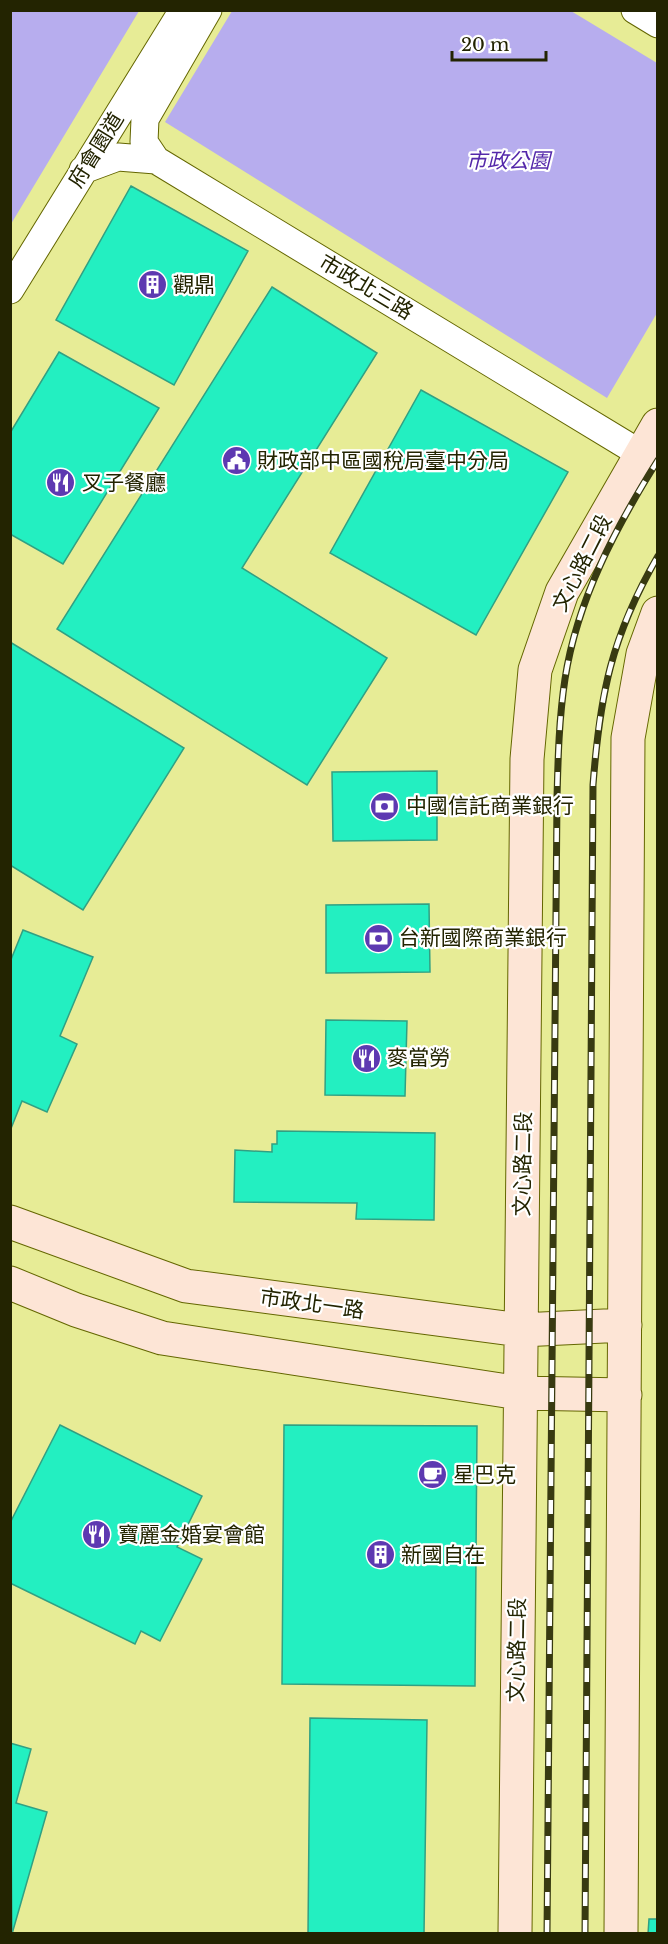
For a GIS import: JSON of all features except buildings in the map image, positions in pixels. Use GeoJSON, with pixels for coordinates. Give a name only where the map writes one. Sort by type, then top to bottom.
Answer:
{"type":"FeatureCollection","features":[{"type":"Feature","properties":{"kind":"main road","name":"文心路二段"},"geometry":{"type":"LineString","coordinates":[[514,1934],[527,759],[535,670],[562,592],[657,425]]}},
{"type":"Feature","properties":{"kind":"main road"},"geometry":{"type":"LineString","coordinates":[[621,1934],[628,738],[650,658],[657,613]]}},
{"type":"Feature","properties":{"kind":"main road","name":"市政北一路"},"geometry":{"type":"LineString","coordinates":[[10,1222],[186,1287],[521,1330],[625,1324]]}},
{"type":"Feature","properties":{"kind":"main road"},"geometry":{"type":"LineString","coordinates":[[10,1283],[76,1310],[162,1338],[520,1393],[625,1395]]}},
{"type":"Feature","properties":{"kind":"street","name":"府會園道"},"geometry":{"type":"LineString","coordinates":[[10,290],[183,10]]}},
{"type":"Feature","properties":{"kind":"street"},"geometry":{"type":"LineString","coordinates":[[156,160],[144,142],[145,119],[208,10]]}},
{"type":"Feature","properties":{"kind":"street"},"geometry":{"type":"LineString","coordinates":[[635,10],[657,24]]}},
{"type":"Feature","properties":{"kind":"street","name":"市政北三路"},"geometry":{"type":"LineString","coordinates":[[83,170],[118,157],[156,160],[641,454]]}},
{"type":"Feature","properties":{"kind":"green space"},"geometry":{"type":"Polygon","coordinates":[[[10,11],[139,11],[11,224],[10,11]]]}},
{"type":"Feature","properties":{"kind":"green space","name":"市政公園"},"geometry":{"type":"Polygon","coordinates":[[[232,11],[571,11],[657,63],[657,313],[607,398],[165,122],[232,11]]]}},
{"type":"Feature","properties":{"kind":"railway"},"geometry":{"type":"LineString","coordinates":[[547,1934],[557,798],[560,723],[571,650],[589,593],[627,511],[658,460]]}},
{"type":"Feature","properties":{"kind":"railway"},"geometry":{"type":"LineString","coordinates":[[585,1934],[593,785],[604,694],[610,667],[629,613],[658,556]]}},
{"type":"Feature","properties":{"kind":"place","name":"觀鼎"},"geometry":{"type":"Point","coordinates":[152,285]}},
{"type":"Feature","properties":{"kind":"place","name":"財政部中區國稅局臺中分局"},"geometry":{"type":"Point","coordinates":[236,461]}},
{"type":"Feature","properties":{"kind":"place","name":"叉子餐廳"},"geometry":{"type":"Point","coordinates":[61,483]}},
{"type":"Feature","properties":{"kind":"place","name":"中國信託商業銀行"},"geometry":{"type":"Point","coordinates":[385,806]}},
{"type":"Feature","properties":{"kind":"place","name":"台新國際商業銀行"},"geometry":{"type":"Point","coordinates":[378,938]}},
{"type":"Feature","properties":{"kind":"place","name":"麥當勞"},"geometry":{"type":"Point","coordinates":[366,1058]}},
{"type":"Feature","properties":{"kind":"place","name":"星巴克"},"geometry":{"type":"Point","coordinates":[432,1475]}},
{"type":"Feature","properties":{"kind":"place","name":"寶麗金婚宴會館"},"geometry":{"type":"Point","coordinates":[97,1535]}},
{"type":"Feature","properties":{"kind":"place","name":"新國自在"},"geometry":{"type":"Point","coordinates":[380,1555]}}]}
